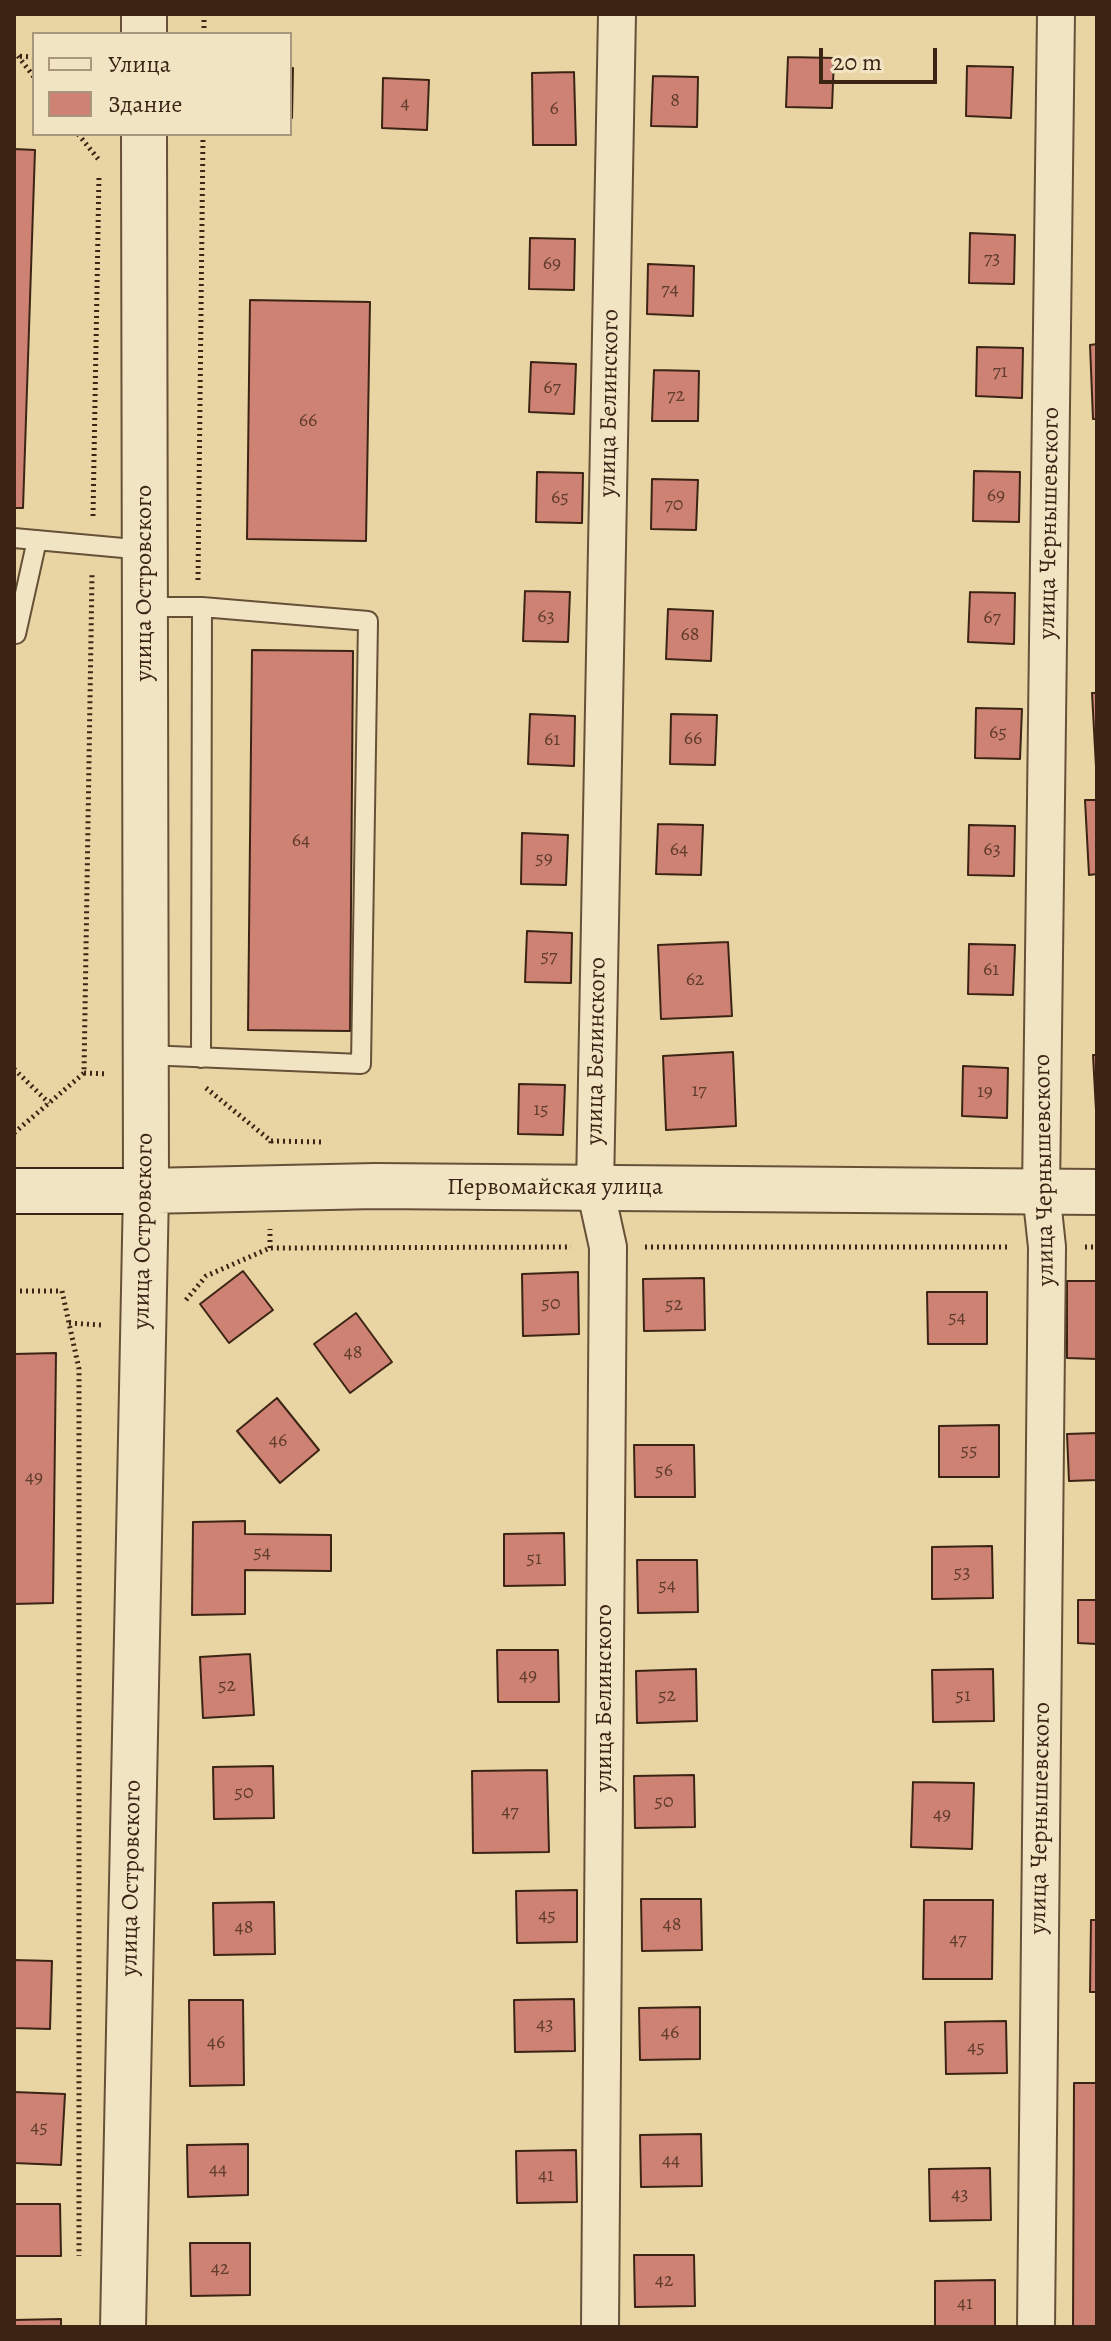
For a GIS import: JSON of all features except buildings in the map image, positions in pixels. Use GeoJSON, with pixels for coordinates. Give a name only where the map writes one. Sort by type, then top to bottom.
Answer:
{"type":"FeatureCollection","features":[{"type":"Feature","properties":{"kind":"street","name":"улица Белинского"},"geometry":{"type":"LineString","coordinates":[[600,2327],[608,1247],[595,1188],[617,14]]}},
{"type":"Feature","properties":{"kind":"street","name":"улица Чернышевского"},"geometry":{"type":"LineString","coordinates":[[1036,2327],[1047,1247],[1041,1191],[1056,14]]}},
{"type":"Feature","properties":{"kind":"street","name":"улица Островского"},"geometry":{"type":"LineString","coordinates":[[123,2327],[146,1191],[144,136]]}},
{"type":"Feature","properties":{"kind":"street","name":"Первомайская улица"},"geometry":{"type":"LineString","coordinates":[[14,1191],[375,1186],[1097,1192]]}},
{"type":"Feature","properties":{"kind":"lane"},"geometry":{"type":"LineString","coordinates":[[14,538],[145,550]]}},
{"type":"Feature","properties":{"kind":"lane"},"geometry":{"type":"LineString","coordinates":[[14,634],[37,540]]}},
{"type":"Feature","properties":{"kind":"lane"},"geometry":{"type":"LineString","coordinates":[[145,607],[202,607],[368,621],[361,1064],[146,1055]]}},
{"type":"Feature","properties":{"kind":"lane"},"geometry":{"type":"LineString","coordinates":[[201,1058],[202,607]]}},
{"type":"Feature","properties":{"kind":"path"},"geometry":{"type":"LineString","coordinates":[[16,56],[32,75]]}},
{"type":"Feature","properties":{"kind":"path"},"geometry":{"type":"LineString","coordinates":[[80,136],[99,160]]}},
{"type":"Feature","properties":{"kind":"path"},"geometry":{"type":"LineString","coordinates":[[14,1133],[84,1073],[99,147]]}},
{"type":"Feature","properties":{"kind":"path"},"geometry":{"type":"LineString","coordinates":[[14,1069],[49,1103]]}},
{"type":"Feature","properties":{"kind":"path"},"geometry":{"type":"LineString","coordinates":[[14,1291],[62,1291],[79,1369],[79,2263]]}}]}
